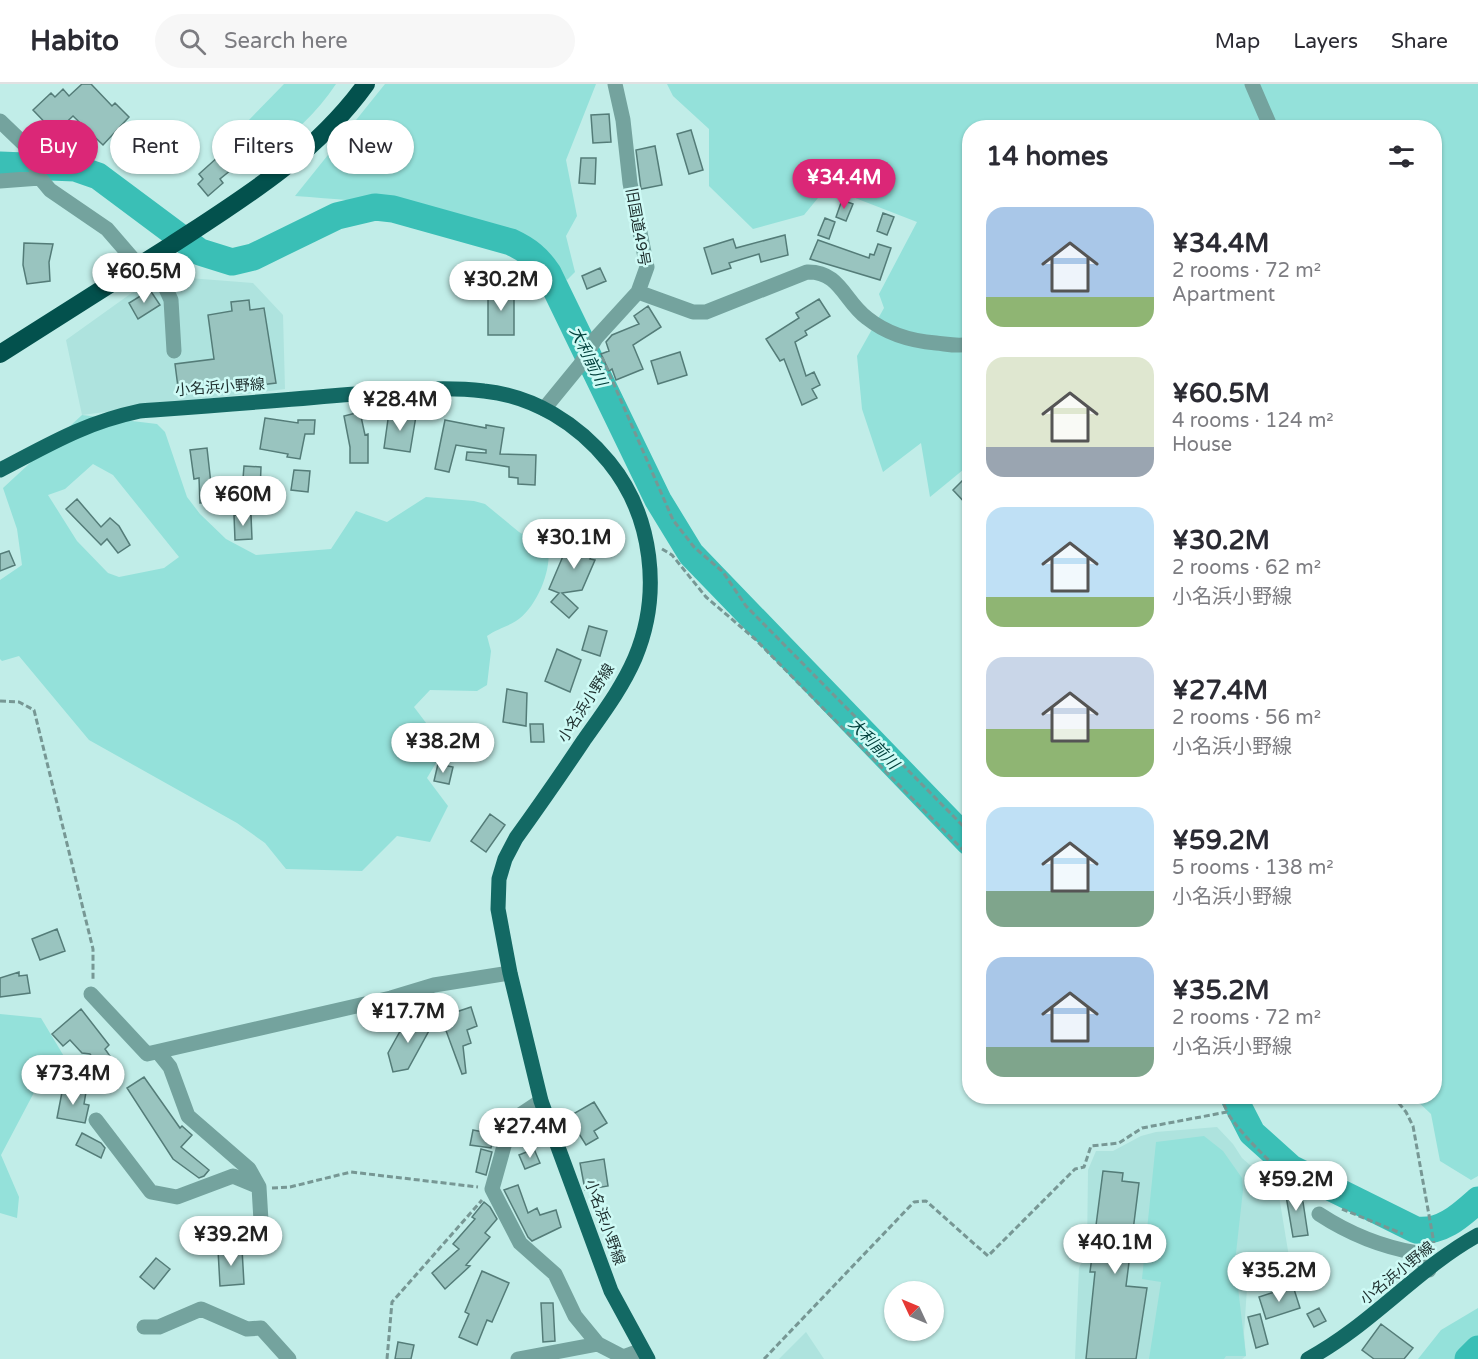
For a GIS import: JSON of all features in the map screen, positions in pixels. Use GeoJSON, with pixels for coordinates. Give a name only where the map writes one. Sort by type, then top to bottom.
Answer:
{"type":"FeatureCollection","features":[{"type":"Feature","properties":{"kind":"highway"},"geometry":{"type":"LineString","coordinates":[[0,354],[201,226],[286,168],[318,140],[366,84]]}},
{"type":"Feature","properties":{"kind":"main road","name":"小名浜小野線"},"geometry":{"type":"LineString","coordinates":[[0,470],[77,429],[102,419],[140,411],[437,388],[509,394],[544,409],[570,424],[599,450],[620,475],[638,511],[648,548],[651,585],[646,623],[636,657],[618,691],[516,838],[505,859],[499,879],[498,909],[510,973],[541,1101],[612,1290],[645,1354]]}},
{"type":"Feature","properties":{"kind":"main road","name":"小名浜小野線"},"geometry":{"type":"LineString","coordinates":[[1308,1359],[1376,1314],[1429,1270],[1478,1235]]}},
{"type":"Feature","properties":{"kind":"street","name":"旧国道49号"},"geometry":{"type":"LineString","coordinates":[[544,409],[580,365],[594,341],[638,292],[647,267],[630,183],[623,120],[615,84]]}},
{"type":"Feature","properties":{"kind":"street"},"geometry":{"type":"LineString","coordinates":[[1252,84],[1267,120]]}},
{"type":"Feature","properties":{"kind":"street"},"geometry":{"type":"LineString","coordinates":[[0,121],[25,145],[39,176],[61,199],[107,229],[139,266],[162,280],[171,300],[174,351]]}},
{"type":"Feature","properties":{"kind":"street"},"geometry":{"type":"LineString","coordinates":[[0,181],[39,176]]}},
{"type":"Feature","properties":{"kind":"street"},"geometry":{"type":"LineString","coordinates":[[638,292],[693,312],[706,312],[720,309],[807,272],[815,272],[834,279],[861,314],[892,333],[913,342],[962,344]]}},
{"type":"Feature","properties":{"kind":"street"},"geometry":{"type":"LineString","coordinates":[[91,994],[147,1054],[391,998],[434,985],[510,973]]}},
{"type":"Feature","properties":{"kind":"street"},"geometry":{"type":"LineString","coordinates":[[158,1052],[170,1067],[188,1116],[249,1169],[259,1187],[261,1221]]}},
{"type":"Feature","properties":{"kind":"street"},"geometry":{"type":"LineString","coordinates":[[541,1101],[511,1120],[492,1189],[520,1243],[555,1274],[575,1316],[597,1344],[623,1357],[645,1354]]}},
{"type":"Feature","properties":{"kind":"street"},"geometry":{"type":"LineString","coordinates":[[96,1120],[151,1192],[177,1197],[233,1176],[259,1187]]}},
{"type":"Feature","properties":{"kind":"street"},"geometry":{"type":"LineString","coordinates":[[1324,1206],[1336,1225],[1392,1248],[1417,1253],[1429,1270]]}},
{"type":"Feature","properties":{"kind":"street"},"geometry":{"type":"LineString","coordinates":[[144,1327],[159,1327],[201,1309],[247,1329],[261,1328],[289,1359]]}},
{"type":"Feature","properties":{"kind":"street"},"geometry":{"type":"LineString","coordinates":[[518,1359],[597,1344]]}},
{"type":"Feature","properties":{"kind":"path"},"geometry":{"type":"LineString","coordinates":[[594,341],[667,506],[682,532],[694,547],[723,572],[746,606],[962,825]]}},
{"type":"Feature","properties":{"kind":"path"},"geometry":{"type":"LineString","coordinates":[[648,548],[662,549],[672,555],[706,597],[755,639],[962,849]]}},
{"type":"Feature","properties":{"kind":"path"},"geometry":{"type":"LineString","coordinates":[[0,701],[19,702],[34,710],[93,948],[95,970],[91,994]]}},
{"type":"Feature","properties":{"kind":"path"},"geometry":{"type":"LineString","coordinates":[[1224,1104],[1235,1125],[1271,1161],[1324,1206],[1404,1234]]}},
{"type":"Feature","properties":{"kind":"path"},"geometry":{"type":"LineString","coordinates":[[1400,1104],[1413,1126],[1432,1238]]}},
{"type":"Feature","properties":{"kind":"path"},"geometry":{"type":"LineString","coordinates":[[764,1359],[914,1202],[926,1201],[988,1256],[1075,1169],[1084,1167],[1091,1146],[1119,1143],[1142,1128],[1227,1112]]}},
{"type":"Feature","properties":{"kind":"path"},"geometry":{"type":"LineString","coordinates":[[259,1187],[290,1187],[351,1172],[492,1189]]}},
{"type":"Feature","properties":{"kind":"path"},"geometry":{"type":"LineString","coordinates":[[387,1359],[392,1302],[492,1189]]}},
{"type":"Feature","properties":{"kind":"path"},"geometry":{"type":"LineString","coordinates":[[1424,1240],[1434,1243]]}},
{"type":"Feature","properties":{"kind":"shaded area"},"geometry":{"type":"Polygon","coordinates":[[[284,84],[336,84],[321,105],[306,120],[249,120],[284,84]]]}},
{"type":"Feature","properties":{"kind":"shaded area"},"geometry":{"type":"Polygon","coordinates":[[[385,84],[596,84],[566,160],[577,216],[566,236],[575,272],[567,280],[537,255],[506,237],[474,223],[440,213],[369,202],[295,196],[315,174],[327,156],[327,174],[414,174],[414,120],[356,120],[385,84]]]}},
{"type":"Feature","properties":{"kind":"shaded area"},"geometry":{"type":"Polygon","coordinates":[[[667,84],[1478,84],[1478,1176],[1471,1180],[1440,1161],[1431,1114],[1420,1104],[1442,1104],[1442,120],[962,120],[962,471],[930,497],[921,443],[883,472],[862,409],[857,356],[884,308],[879,294],[917,222],[827,187],[804,215],[753,229],[709,186],[709,129],[673,96],[667,84]]]}},
{"type":"Feature","properties":{"kind":"shaded area"},"geometry":{"type":"Polygon","coordinates":[[[189,278],[253,283],[283,315],[285,389],[82,415],[66,340],[147,282],[189,278]]]}},
{"type":"Feature","properties":{"kind":"shaded area"},"geometry":{"type":"Polygon","coordinates":[[[82,415],[157,424],[165,432],[187,497],[200,514],[226,539],[256,555],[331,549],[356,511],[387,522],[426,497],[485,504],[519,532],[548,549],[549,558],[545,578],[530,608],[516,621],[487,636],[491,651],[487,685],[477,691],[430,690],[414,707],[445,748],[427,778],[448,806],[430,842],[397,836],[362,871],[286,869],[265,843],[237,823],[89,740],[19,656],[2,661],[0,659],[0,580],[22,565],[17,529],[3,488],[82,415]],[[93,464],[65,489],[48,495],[77,541],[108,573],[119,577],[164,568],[179,557],[113,475],[93,464]]]}},
{"type":"Feature","properties":{"kind":"shaded area"},"geometry":{"type":"Polygon","coordinates":[[[0,1014],[41,1018],[65,1058],[44,1062],[39,1083],[1,1155],[19,1197],[17,1218],[0,1213],[0,1014]]]}},
{"type":"Feature","properties":{"kind":"shaded area"},"geometry":{"type":"Polygon","coordinates":[[[1217,1127],[1242,1158],[1278,1190],[1290,1263],[1247,1288],[1244,1333],[1246,1356],[1242,1359],[1075,1359],[1079,1268],[1087,1251],[1088,1170],[1096,1151],[1113,1151],[1141,1136],[1156,1132],[1217,1127]]]}},
{"type":"Feature","properties":{"kind":"shaded area"},"geometry":{"type":"Polygon","coordinates":[[[1204,1136],[1223,1151],[1242,1178],[1243,1190],[1235,1262],[1246,1356],[1226,1356],[1224,1359],[1149,1359],[1161,1282],[1142,1279],[1156,1142],[1204,1136]]]}},
{"type":"Feature","properties":{"kind":"shaded area"},"geometry":{"type":"Polygon","coordinates":[[[1478,1308],[1478,1359],[1418,1359],[1441,1330],[1478,1308]]]}},
{"type":"Feature","properties":{"kind":"shaded area"},"geometry":{"type":"Polygon","coordinates":[[[806,1332],[824,1359],[779,1359],[806,1332]]]}},
{"type":"Feature","properties":{"kind":"building"},"geometry":{"type":"Polygon","coordinates":[[[82,84],[91,84],[112,106],[115,103],[129,117],[126,120],[110,120],[110,137],[103,145],[98,140],[98,120],[77,120],[73,116],[69,120],[43,120],[33,110],[51,93],[55,97],[63,89],[69,96],[82,84]]]}},
{"type":"Feature","properties":{"kind":"building"},"geometry":{"type":"Polygon","coordinates":[[[609,114],[611,142],[593,143],[591,115],[609,114]]]}},
{"type":"Feature","properties":{"kind":"building"},"geometry":{"type":"Polygon","coordinates":[[[691,130],[703,170],[689,174],[677,134],[691,130]]]}},
{"type":"Feature","properties":{"kind":"building"},"geometry":{"type":"Polygon","coordinates":[[[655,146],[662,185],[641,189],[636,150],[655,146]]]}},
{"type":"Feature","properties":{"kind":"building"},"geometry":{"type":"Polygon","coordinates":[[[581,158],[596,158],[595,184],[579,183],[581,158]]]}},
{"type":"Feature","properties":{"kind":"building"},"geometry":{"type":"Polygon","coordinates":[[[212,162],[212,174],[226,174],[220,179],[223,183],[208,196],[198,184],[203,179],[200,173],[212,162]]]}},
{"type":"Feature","properties":{"kind":"building"},"geometry":{"type":"Polygon","coordinates":[[[842,200],[853,204],[846,221],[836,217],[842,200]]]}},
{"type":"Feature","properties":{"kind":"building"},"geometry":{"type":"Polygon","coordinates":[[[883,213],[894,217],[887,235],[877,231],[883,213]]]}},
{"type":"Feature","properties":{"kind":"building"},"geometry":{"type":"Polygon","coordinates":[[[825,218],[835,222],[829,239],[818,235],[825,218]]]}},
{"type":"Feature","properties":{"kind":"building"},"geometry":{"type":"Polygon","coordinates":[[[785,235],[788,255],[761,262],[759,254],[729,263],[731,268],[712,274],[704,248],[733,239],[736,248],[785,235]]]}},
{"type":"Feature","properties":{"kind":"building"},"geometry":{"type":"Polygon","coordinates":[[[818,240],[869,258],[870,254],[874,255],[878,244],[891,248],[880,280],[810,259],[818,240]]]}},
{"type":"Feature","properties":{"kind":"building"},"geometry":{"type":"Polygon","coordinates":[[[24,243],[53,244],[49,262],[50,281],[27,284],[23,265],[24,243]]]}},
{"type":"Feature","properties":{"kind":"building"},"geometry":{"type":"Polygon","coordinates":[[[600,268],[606,281],[587,289],[582,276],[600,268]]]}},
{"type":"Feature","properties":{"kind":"building"},"geometry":{"type":"Polygon","coordinates":[[[488,289],[514,289],[514,335],[488,335],[488,289]]]}},
{"type":"Feature","properties":{"kind":"building"},"geometry":{"type":"Polygon","coordinates":[[[150,290],[160,305],[138,319],[129,303],[150,290]]]}},
{"type":"Feature","properties":{"kind":"building"},"geometry":{"type":"Polygon","coordinates":[[[819,299],[830,316],[805,331],[807,335],[795,342],[806,376],[814,372],[820,385],[812,389],[817,398],[802,405],[784,359],[780,361],[766,339],[799,318],[796,313],[819,299]]]}},
{"type":"Feature","properties":{"kind":"building"},"geometry":{"type":"Polygon","coordinates":[[[249,300],[250,310],[264,308],[276,383],[179,395],[175,364],[214,359],[208,315],[232,311],[231,302],[249,300]]]}},
{"type":"Feature","properties":{"kind":"building"},"geometry":{"type":"Polygon","coordinates":[[[648,306],[661,327],[633,345],[643,369],[616,380],[612,369],[609,371],[601,354],[609,351],[606,342],[612,335],[639,324],[634,316],[648,306]]]}},
{"type":"Feature","properties":{"kind":"building"},"geometry":{"type":"Polygon","coordinates":[[[680,352],[687,375],[658,384],[651,361],[680,352]]]}},
{"type":"Feature","properties":{"kind":"building"},"geometry":{"type":"Polygon","coordinates":[[[360,412],[365,435],[368,434],[368,463],[350,463],[350,447],[344,416],[360,412]]]}},
{"type":"Feature","properties":{"kind":"building"},"geometry":{"type":"Polygon","coordinates":[[[389,412],[416,416],[410,452],[384,448],[389,412]]]}},
{"type":"Feature","properties":{"kind":"building"},"geometry":{"type":"Polygon","coordinates":[[[265,418],[298,423],[298,420],[315,420],[314,434],[305,434],[300,459],[287,457],[288,454],[260,449],[265,418]]]}},
{"type":"Feature","properties":{"kind":"building"},"geometry":{"type":"Polygon","coordinates":[[[445,420],[486,428],[486,425],[504,428],[500,454],[536,455],[535,485],[518,484],[518,478],[509,477],[509,467],[466,460],[467,452],[486,453],[486,450],[456,445],[449,472],[435,469],[445,420]]]}},
{"type":"Feature","properties":{"kind":"building"},"geometry":{"type":"Polygon","coordinates":[[[207,448],[213,502],[200,503],[199,478],[194,479],[190,450],[207,448]]]}},
{"type":"Feature","properties":{"kind":"building"},"geometry":{"type":"Polygon","coordinates":[[[244,466],[261,467],[260,492],[242,491],[244,466]]]}},
{"type":"Feature","properties":{"kind":"building"},"geometry":{"type":"Polygon","coordinates":[[[294,470],[310,471],[308,492],[291,490],[294,470]]]}},
{"type":"Feature","properties":{"kind":"building"},"geometry":{"type":"Polygon","coordinates":[[[962,481],[962,500],[953,490],[962,481]]]}},
{"type":"Feature","properties":{"kind":"building"},"geometry":{"type":"Polygon","coordinates":[[[77,499],[101,527],[110,518],[119,526],[130,545],[118,553],[107,539],[101,545],[66,509],[77,499]]]}},
{"type":"Feature","properties":{"kind":"building"},"geometry":{"type":"Polygon","coordinates":[[[234,515],[251,515],[252,539],[235,540],[234,515]]]}},
{"type":"Feature","properties":{"kind":"building"},"geometry":{"type":"Polygon","coordinates":[[[575,528],[599,538],[590,559],[595,560],[582,590],[562,593],[578,608],[569,618],[551,602],[559,593],[549,589],[575,528]]]}},
{"type":"Feature","properties":{"kind":"building"},"geometry":{"type":"Polygon","coordinates":[[[9,551],[15,565],[0,571],[0,554],[9,551]]]}},
{"type":"Feature","properties":{"kind":"building"},"geometry":{"type":"Polygon","coordinates":[[[589,626],[607,631],[600,656],[582,650],[589,626]]]}},
{"type":"Feature","properties":{"kind":"building"},"geometry":{"type":"Polygon","coordinates":[[[557,649],[581,660],[570,692],[545,681],[557,649]]]}},
{"type":"Feature","properties":{"kind":"building"},"geometry":{"type":"Polygon","coordinates":[[[507,689],[527,693],[526,726],[503,722],[507,689]]]}},
{"type":"Feature","properties":{"kind":"building"},"geometry":{"type":"Polygon","coordinates":[[[530,724],[543,724],[544,742],[531,742],[530,724]]]}},
{"type":"Feature","properties":{"kind":"building"},"geometry":{"type":"Polygon","coordinates":[[[438,764],[453,767],[449,784],[434,781],[438,764]]]}},
{"type":"Feature","properties":{"kind":"building"},"geometry":{"type":"Polygon","coordinates":[[[490,814],[505,825],[486,852],[471,841],[490,814]]]}},
{"type":"Feature","properties":{"kind":"building"},"geometry":{"type":"Polygon","coordinates":[[[57,929],[65,951],[40,960],[32,939],[57,929]]]}},
{"type":"Feature","properties":{"kind":"building"},"geometry":{"type":"Polygon","coordinates":[[[19,972],[19,976],[27,975],[30,993],[0,997],[0,978],[19,972]]]}},
{"type":"Feature","properties":{"kind":"building"},"geometry":{"type":"Polygon","coordinates":[[[471,1007],[477,1026],[467,1030],[471,1043],[463,1046],[466,1073],[462,1074],[441,1017],[471,1007]]]}},
{"type":"Feature","properties":{"kind":"building"},"geometry":{"type":"Polygon","coordinates":[[[81,1009],[109,1045],[105,1049],[119,1069],[106,1078],[90,1054],[82,1053],[70,1040],[63,1046],[52,1034],[81,1009]]]}},
{"type":"Feature","properties":{"kind":"building"},"geometry":{"type":"Polygon","coordinates":[[[409,1015],[431,1027],[408,1069],[393,1072],[388,1053],[409,1015]]]}},
{"type":"Feature","properties":{"kind":"building"},"geometry":{"type":"Polygon","coordinates":[[[144,1077],[180,1128],[182,1126],[192,1135],[181,1147],[209,1170],[204,1176],[199,1178],[173,1159],[127,1088],[144,1077]]]}},
{"type":"Feature","properties":{"kind":"building"},"geometry":{"type":"Polygon","coordinates":[[[63,1087],[86,1092],[84,1104],[89,1105],[85,1123],[57,1118],[63,1087]]]}},
{"type":"Feature","properties":{"kind":"building"},"geometry":{"type":"Polygon","coordinates":[[[594,1102],[607,1123],[594,1131],[598,1138],[586,1145],[576,1129],[568,1134],[561,1121],[594,1102]]]}},
{"type":"Feature","properties":{"kind":"building"},"geometry":{"type":"Polygon","coordinates":[[[473,1130],[494,1134],[491,1148],[470,1145],[473,1130]]]}},
{"type":"Feature","properties":{"kind":"building"},"geometry":{"type":"Polygon","coordinates":[[[82,1133],[101,1143],[105,1148],[101,1158],[76,1145],[82,1133]]]}},
{"type":"Feature","properties":{"kind":"building"},"geometry":{"type":"Polygon","coordinates":[[[481,1149],[492,1152],[486,1175],[476,1172],[481,1149]]]}},
{"type":"Feature","properties":{"kind":"building"},"geometry":{"type":"Polygon","coordinates":[[[534,1149],[540,1163],[525,1169],[519,1155],[534,1149]]]}},
{"type":"Feature","properties":{"kind":"building"},"geometry":{"type":"Polygon","coordinates":[[[604,1159],[608,1186],[585,1190],[580,1163],[604,1159]]]}},
{"type":"Feature","properties":{"kind":"building"},"geometry":{"type":"Polygon","coordinates":[[[1103,1171],[1123,1173],[1122,1181],[1139,1183],[1126,1286],[1147,1288],[1136,1359],[1086,1359],[1095,1272],[1090,1272],[1103,1171]]]}},
{"type":"Feature","properties":{"kind":"building"},"geometry":{"type":"Polygon","coordinates":[[[1283,1178],[1303,1202],[1308,1235],[1293,1237],[1283,1178]]]}},
{"type":"Feature","properties":{"kind":"building"},"geometry":{"type":"Polygon","coordinates":[[[518,1185],[528,1213],[537,1208],[540,1215],[556,1210],[561,1227],[532,1241],[504,1190],[518,1185]]]}},
{"type":"Feature","properties":{"kind":"building"},"geometry":{"type":"Polygon","coordinates":[[[484,1202],[497,1219],[485,1233],[490,1237],[466,1265],[470,1266],[445,1289],[432,1273],[459,1249],[453,1244],[475,1219],[472,1217],[484,1202]]]}},
{"type":"Feature","properties":{"kind":"building"},"geometry":{"type":"Polygon","coordinates":[[[242,1249],[244,1284],[220,1286],[218,1250],[242,1249]]]}},
{"type":"Feature","properties":{"kind":"building"},"geometry":{"type":"Polygon","coordinates":[[[156,1258],[170,1269],[154,1289],[140,1277],[156,1258]]]}},
{"type":"Feature","properties":{"kind":"building"},"geometry":{"type":"Polygon","coordinates":[[[482,1271],[509,1283],[492,1322],[487,1320],[477,1345],[459,1337],[469,1314],[465,1312],[482,1271]]]}},
{"type":"Feature","properties":{"kind":"building"},"geometry":{"type":"Polygon","coordinates":[[[1293,1286],[1300,1308],[1266,1319],[1259,1297],[1293,1286]]]}},
{"type":"Feature","properties":{"kind":"building"},"geometry":{"type":"Polygon","coordinates":[[[541,1303],[553,1303],[555,1341],[543,1342],[541,1303]]]}},
{"type":"Feature","properties":{"kind":"building"},"geometry":{"type":"Polygon","coordinates":[[[1319,1308],[1326,1321],[1314,1327],[1307,1314],[1319,1308]]]}},
{"type":"Feature","properties":{"kind":"building"},"geometry":{"type":"Polygon","coordinates":[[[1260,1314],[1268,1344],[1256,1348],[1248,1317],[1260,1314]]]}},
{"type":"Feature","properties":{"kind":"building"},"geometry":{"type":"Polygon","coordinates":[[[1381,1324],[1413,1348],[1404,1359],[1374,1359],[1362,1350],[1381,1324]]]}},
{"type":"Feature","properties":{"kind":"building"},"geometry":{"type":"Polygon","coordinates":[[[398,1342],[414,1345],[411,1359],[395,1359],[398,1342]]]}},
{"type":"Feature","properties":{"kind":"waterway","name":"大利前川"},"geometry":{"type":"LineString","coordinates":[[0,165],[75,168],[98,176],[200,252],[232,262],[253,257],[337,216],[375,207],[393,209],[511,242],[528,251],[548,273],[658,500],[691,554],[962,835]]}},
{"type":"Feature","properties":{"kind":"waterway","name":"大利前川"},"geometry":{"type":"LineString","coordinates":[[1237,1104],[1252,1133],[1291,1168],[1416,1230],[1442,1226],[1478,1200]]}},
{"type":"Feature","properties":{"kind":"waterway"},"geometry":{"type":"LineString","coordinates":[[1468,1359],[1478,1349]]}}]}
